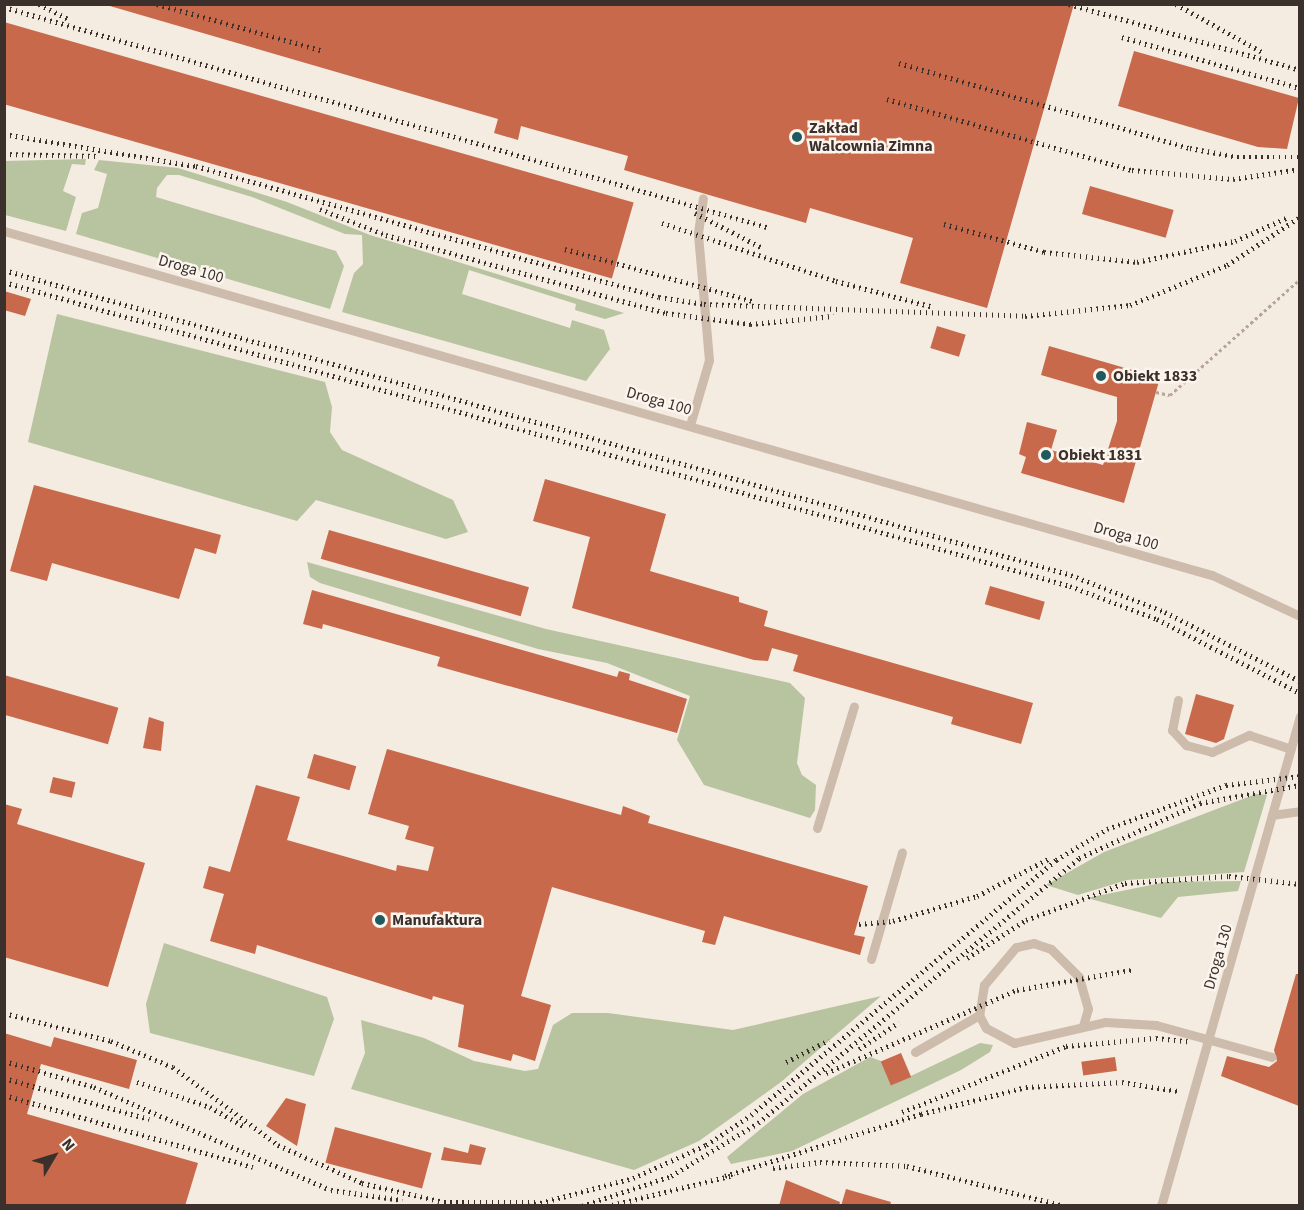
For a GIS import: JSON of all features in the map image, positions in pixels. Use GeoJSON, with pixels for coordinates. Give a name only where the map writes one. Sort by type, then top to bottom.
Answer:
{"type":"FeatureCollection","features":[{"type":"Feature","properties":{"kind":"lane"},"geometry":{"type":"LineString","coordinates":[[690,425],[709,360],[698,233],[703,198]]}},
{"type":"Feature","properties":{"kind":"lane","name":"Droga 100"},"geometry":{"type":"LineString","coordinates":[[4,231],[1212,575],[1299,616]]}},
{"type":"Feature","properties":{"kind":"lane"},"geometry":{"type":"LineString","coordinates":[[1178,700],[1172,730],[1186,745],[1212,752],[1249,735],[1291,749]]}},
{"type":"Feature","properties":{"kind":"lane"},"geometry":{"type":"LineString","coordinates":[[817,828],[854,706]]}},
{"type":"Feature","properties":{"kind":"lane","name":"Droga 130"},"geometry":{"type":"LineString","coordinates":[[1161,1206],[1299,716]]}},
{"type":"Feature","properties":{"kind":"lane"},"geometry":{"type":"LineString","coordinates":[[1272,815],[1299,811]]}},
{"type":"Feature","properties":{"kind":"lane"},"geometry":{"type":"LineString","coordinates":[[871,959],[902,852]]}},
{"type":"Feature","properties":{"kind":"lane"},"geometry":{"type":"LineString","coordinates":[[1083,1026],[1088,1009],[1079,977],[1051,949],[1034,943],[1016,947],[990,972],[979,1015],[986,1028],[1014,1043],[1105,1022],[1156,1025],[1210,1038],[1272,1057]]}},
{"type":"Feature","properties":{"kind":"lane"},"geometry":{"type":"LineString","coordinates":[[915,1052],[979,1015]]}},
{"type":"Feature","properties":{"kind":"path"},"geometry":{"type":"LineString","coordinates":[[1156,392],[1170,394],[1299,279]]}},
{"type":"Feature","properties":{"kind":"green space"},"geometry":{"type":"Polygon","coordinates":[[[86,159],[85,165],[72,164],[63,191],[76,197],[66,231],[5,215],[5,161],[86,159]]]}},
{"type":"Feature","properties":{"kind":"green space"},"geometry":{"type":"Polygon","coordinates":[[[99,160],[178,168],[287,202],[370,235],[624,313],[605,319],[575,310],[576,304],[469,270],[462,294],[570,328],[572,320],[604,330],[610,349],[586,381],[342,312],[354,273],[363,264],[362,235],[345,234],[252,197],[179,175],[167,175],[157,188],[156,197],[336,251],[344,266],[330,309],[76,234],[82,213],[98,208],[107,174],[94,170],[99,160]]]}},
{"type":"Feature","properties":{"kind":"green space"},"geometry":{"type":"Polygon","coordinates":[[[57,314],[325,382],[332,407],[330,432],[342,450],[453,500],[468,532],[446,539],[316,500],[297,521],[28,442],[57,314]]]}},
{"type":"Feature","properties":{"kind":"green space"},"geometry":{"type":"Polygon","coordinates":[[[307,562],[546,629],[790,683],[805,698],[797,763],[802,775],[816,785],[815,810],[810,818],[704,785],[677,740],[690,696],[607,663],[538,649],[320,583],[310,577],[307,562]]]}},
{"type":"Feature","properties":{"kind":"green space"},"geometry":{"type":"Polygon","coordinates":[[[1256,794],[1267,795],[1244,872],[1127,880],[1078,895],[1046,885],[1104,852],[1256,794]]]}},
{"type":"Feature","properties":{"kind":"green space"},"geometry":{"type":"Polygon","coordinates":[[[1241,881],[1238,891],[1178,897],[1161,918],[1087,898],[1166,882],[1241,881]]]}},
{"type":"Feature","properties":{"kind":"green space"},"geometry":{"type":"Polygon","coordinates":[[[164,943],[327,997],[334,1019],[314,1076],[150,1033],[146,1004],[164,943]]]}},
{"type":"Feature","properties":{"kind":"green space"},"geometry":{"type":"Polygon","coordinates":[[[881,996],[781,1082],[699,1141],[634,1170],[351,1089],[365,1053],[361,1020],[424,1038],[474,1061],[525,1071],[538,1069],[553,1025],[572,1013],[608,1013],[733,1030],[881,996]]]}},
{"type":"Feature","properties":{"kind":"green space"},"geometry":{"type":"Polygon","coordinates":[[[980,1043],[993,1045],[990,1052],[961,1070],[792,1151],[731,1164],[727,1157],[803,1094],[870,1057],[881,1061],[892,1085],[980,1043]]]}},
{"type":"Feature","properties":{"kind":"building","name":"Zakład Walcownia Zimna"},"geometry":{"type":"Polygon","coordinates":[[[103,4],[1074,4],[987,308],[900,283],[913,238],[810,208],[806,223],[624,170],[628,156],[521,126],[518,140],[494,133],[498,119],[103,4]]]}},
{"type":"Feature","properties":{"kind":"building"},"geometry":{"type":"Polygon","coordinates":[[[4,22],[634,203],[612,278],[4,104],[4,22]]]}},
{"type":"Feature","properties":{"kind":"building"},"geometry":{"type":"Polygon","coordinates":[[[1134,51],[1299,98],[1287,149],[1258,147],[1118,106],[1134,51]]]}},
{"type":"Feature","properties":{"kind":"building"},"geometry":{"type":"Polygon","coordinates":[[[1090,186],[1174,210],[1166,238],[1082,214],[1090,186]]]}},
{"type":"Feature","properties":{"kind":"building"},"geometry":{"type":"Polygon","coordinates":[[[4,291],[31,299],[25,316],[4,310],[4,291]]]}},
{"type":"Feature","properties":{"kind":"building"},"geometry":{"type":"Polygon","coordinates":[[[937,326],[966,335],[959,357],[930,348],[937,326]]]}},
{"type":"Feature","properties":{"kind":"building"},"geometry":{"type":"Polygon","coordinates":[[[1049,346],[1160,378],[1124,503],[1021,473],[1026,457],[1019,454],[1027,422],[1057,430],[1051,450],[1103,465],[1117,421],[1117,397],[1041,375],[1049,346]]]}},
{"type":"Feature","properties":{"kind":"building"},"geometry":{"type":"Polygon","coordinates":[[[545,479],[666,514],[650,571],[739,597],[739,602],[768,611],[764,626],[1033,703],[1021,744],[951,724],[953,717],[793,671],[798,655],[772,648],[768,661],[754,660],[572,608],[590,537],[533,521],[545,479]]]}},
{"type":"Feature","properties":{"kind":"building"},"geometry":{"type":"Polygon","coordinates":[[[34,485],[221,535],[216,554],[195,548],[179,599],[52,563],[47,581],[10,571],[34,485]]]}},
{"type":"Feature","properties":{"kind":"building"},"geometry":{"type":"Polygon","coordinates":[[[329,530],[529,587],[521,616],[321,559],[329,530]]]}},
{"type":"Feature","properties":{"kind":"building"},"geometry":{"type":"Polygon","coordinates":[[[990,586],[1045,602],[1040,620],[985,604],[990,586]]]}},
{"type":"Feature","properties":{"kind":"building"},"geometry":{"type":"Polygon","coordinates":[[[312,590],[617,677],[619,671],[630,674],[629,680],[687,699],[677,733],[437,666],[440,657],[323,624],[322,629],[303,624],[312,590]]]}},
{"type":"Feature","properties":{"kind":"building"},"geometry":{"type":"Polygon","coordinates":[[[4,675],[118,708],[108,744],[4,715],[4,675]]]}},
{"type":"Feature","properties":{"kind":"building"},"geometry":{"type":"Polygon","coordinates":[[[1196,694],[1234,705],[1224,739],[1216,743],[1185,734],[1196,694]]]}},
{"type":"Feature","properties":{"kind":"building"},"geometry":{"type":"Polygon","coordinates":[[[149,717],[164,722],[161,751],[143,748],[149,717]]]}},
{"type":"Feature","properties":{"kind":"building"},"geometry":{"type":"Polygon","coordinates":[[[387,749],[621,815],[623,806],[650,816],[648,823],[868,886],[854,935],[865,937],[860,955],[724,916],[715,945],[702,942],[705,931],[552,887],[521,996],[551,1005],[535,1061],[513,1054],[511,1061],[458,1047],[464,1005],[433,996],[432,1000],[257,945],[255,954],[210,941],[224,894],[203,888],[209,866],[230,872],[256,785],[300,797],[287,840],[396,871],[397,865],[428,871],[434,847],[405,839],[409,826],[368,814],[387,749]]]}},
{"type":"Feature","properties":{"kind":"building"},"geometry":{"type":"Polygon","coordinates":[[[314,754],[356,766],[349,790],[307,778],[314,754]]]}},
{"type":"Feature","properties":{"kind":"building"},"geometry":{"type":"Polygon","coordinates":[[[53,777],[75,782],[72,798],[49,793],[53,777]]]}},
{"type":"Feature","properties":{"kind":"building"},"geometry":{"type":"Polygon","coordinates":[[[4,804],[22,809],[17,824],[145,863],[108,987],[4,957],[4,804]]]}},
{"type":"Feature","properties":{"kind":"building"},"geometry":{"type":"Polygon","coordinates":[[[1296,974],[1299,974],[1299,1106],[1221,1076],[1227,1056],[1269,1067],[1277,1061],[1274,1050],[1296,974]]]}},
{"type":"Feature","properties":{"kind":"building"},"geometry":{"type":"Polygon","coordinates":[[[4,1033],[51,1047],[54,1037],[137,1060],[129,1089],[41,1064],[27,1114],[198,1163],[185,1206],[4,1206],[4,1033]]]}},
{"type":"Feature","properties":{"kind":"building"},"geometry":{"type":"Polygon","coordinates":[[[901,1053],[911,1077],[891,1086],[881,1062],[901,1053]]]}},
{"type":"Feature","properties":{"kind":"building"},"geometry":{"type":"Polygon","coordinates":[[[1115,1057],[1117,1071],[1083,1076],[1081,1062],[1115,1057]]]}},
{"type":"Feature","properties":{"kind":"building"},"geometry":{"type":"Polygon","coordinates":[[[286,1098],[306,1104],[297,1146],[266,1126],[286,1098]]]}},
{"type":"Feature","properties":{"kind":"building"},"geometry":{"type":"Polygon","coordinates":[[[335,1127],[432,1153],[422,1189],[325,1163],[335,1127]]]}},
{"type":"Feature","properties":{"kind":"building"},"geometry":{"type":"Polygon","coordinates":[[[470,1144],[486,1148],[481,1165],[441,1160],[444,1147],[468,1153],[470,1144]]]}},
{"type":"Feature","properties":{"kind":"building"},"geometry":{"type":"Polygon","coordinates":[[[786,1180],[840,1202],[839,1206],[779,1206],[786,1180]]]}},
{"type":"Feature","properties":{"kind":"building"},"geometry":{"type":"Polygon","coordinates":[[[846,1189],[891,1202],[890,1206],[841,1206],[846,1189]]]}},
{"type":"Feature","properties":{"kind":"railway"},"geometry":{"type":"LineString","coordinates":[[39,4],[70,20]]}},
{"type":"Feature","properties":{"kind":"railway"},"geometry":{"type":"LineString","coordinates":[[157,4],[324,51]]}},
{"type":"Feature","properties":{"kind":"railway"},"geometry":{"type":"LineString","coordinates":[[1069,4],[1300,70]]}},
{"type":"Feature","properties":{"kind":"railway"},"geometry":{"type":"LineString","coordinates":[[1176,4],[1264,53]]}},
{"type":"Feature","properties":{"kind":"railway"},"geometry":{"type":"LineString","coordinates":[[4,7],[770,228]]}},
{"type":"Feature","properties":{"kind":"railway"},"geometry":{"type":"LineString","coordinates":[[1122,37],[1300,88]]}},
{"type":"Feature","properties":{"kind":"railway"},"geometry":{"type":"LineString","coordinates":[[899,63],[1190,148],[1237,157],[1300,157]]}},
{"type":"Feature","properties":{"kind":"railway"},"geometry":{"type":"LineString","coordinates":[[887,99],[1132,170],[1233,179],[1300,169]]}},
{"type":"Feature","properties":{"kind":"railway"},"geometry":{"type":"LineString","coordinates":[[4,134],[196,166],[659,297],[704,304],[1025,316],[1130,305],[1227,265],[1300,217]]}},
{"type":"Feature","properties":{"kind":"railway"},"geometry":{"type":"LineString","coordinates":[[4,154],[98,156]]}},
{"type":"Feature","properties":{"kind":"railway"},"geometry":{"type":"LineString","coordinates":[[320,209],[386,235],[666,313],[750,324],[834,316]]}},
{"type":"Feature","properties":{"kind":"railway"},"geometry":{"type":"LineString","coordinates":[[695,213],[761,247]]}},
{"type":"Feature","properties":{"kind":"railway"},"geometry":{"type":"LineString","coordinates":[[944,224],[1044,252],[1137,262],[1235,241],[1286,218]]}},
{"type":"Feature","properties":{"kind":"railway"},"geometry":{"type":"LineString","coordinates":[[662,223],[836,281],[934,307]]}},
{"type":"Feature","properties":{"kind":"railway"},"geometry":{"type":"LineString","coordinates":[[565,249],[753,301]]}},
{"type":"Feature","properties":{"kind":"railway"},"geometry":{"type":"LineString","coordinates":[[4,270],[1071,575],[1165,612],[1300,681]]}},
{"type":"Feature","properties":{"kind":"railway"},"geometry":{"type":"LineString","coordinates":[[4,282],[1070,586],[1157,619],[1300,693]]}},
{"type":"Feature","properties":{"kind":"railway"},"geometry":{"type":"LineString","coordinates":[[529,1206],[633,1178],[706,1145],[751,1115],[1056,860],[1107,829],[1226,785],[1300,776]]}},
{"type":"Feature","properties":{"kind":"railway"},"geometry":{"type":"LineString","coordinates":[[582,1206],[671,1176],[758,1123],[1079,858],[1200,803],[1300,785]]}},
{"type":"Feature","properties":{"kind":"railway"},"geometry":{"type":"LineString","coordinates":[[859,924],[893,921],[977,896],[1048,859]]}},
{"type":"Feature","properties":{"kind":"railway"},"geometry":{"type":"LineString","coordinates":[[967,958],[1026,920],[1125,883],[1229,876],[1300,884]]}},
{"type":"Feature","properties":{"kind":"railway"},"geometry":{"type":"LineString","coordinates":[[826,1073],[1017,990],[1131,970]]}},
{"type":"Feature","properties":{"kind":"railway"},"geometry":{"type":"LineString","coordinates":[[4,1013],[111,1041],[173,1067],[278,1145],[362,1183],[444,1202],[538,1202]]}},
{"type":"Feature","properties":{"kind":"railway"},"geometry":{"type":"LineString","coordinates":[[859,1049],[899,1022]]}},
{"type":"Feature","properties":{"kind":"railway"},"geometry":{"type":"LineString","coordinates":[[902,1112],[1066,1046],[1156,1038],[1192,1042]]}},
{"type":"Feature","properties":{"kind":"railway"},"geometry":{"type":"LineString","coordinates":[[786,1062],[829,1040]]}},
{"type":"Feature","properties":{"kind":"railway"},"geometry":{"type":"LineString","coordinates":[[4,1061],[94,1087],[331,1190],[402,1200]]}},
{"type":"Feature","properties":{"kind":"railway"},"geometry":{"type":"LineString","coordinates":[[4,1078],[149,1119]]}},
{"type":"Feature","properties":{"kind":"railway"},"geometry":{"type":"LineString","coordinates":[[137,1082],[210,1107],[245,1127]]}},
{"type":"Feature","properties":{"kind":"railway"},"geometry":{"type":"LineString","coordinates":[[725,1176],[921,1114],[1026,1087],[1122,1082],[1177,1091]]}},
{"type":"Feature","properties":{"kind":"railway"},"geometry":{"type":"LineString","coordinates":[[4,1095],[253,1167]]}},
{"type":"Feature","properties":{"kind":"railway"},"geometry":{"type":"LineString","coordinates":[[773,1168],[820,1162],[907,1166],[1065,1206]]}},
{"type":"Feature","properties":{"kind":"railway"},"geometry":{"type":"LineString","coordinates":[[612,1205],[734,1175]]}},
{"type":"Feature","properties":{"kind":"place","name":"Zakład Walcownia Zimna"},"geometry":{"type":"Point","coordinates":[797,137]}},
{"type":"Feature","properties":{"kind":"place","name":"Obiekt 1833"},"geometry":{"type":"Point","coordinates":[1101,376]}},
{"type":"Feature","properties":{"kind":"place","name":"Obiekt 1831"},"geometry":{"type":"Point","coordinates":[1046,455]}},
{"type":"Feature","properties":{"kind":"place","name":"Manufaktura"},"geometry":{"type":"Point","coordinates":[380,920]}}]}
